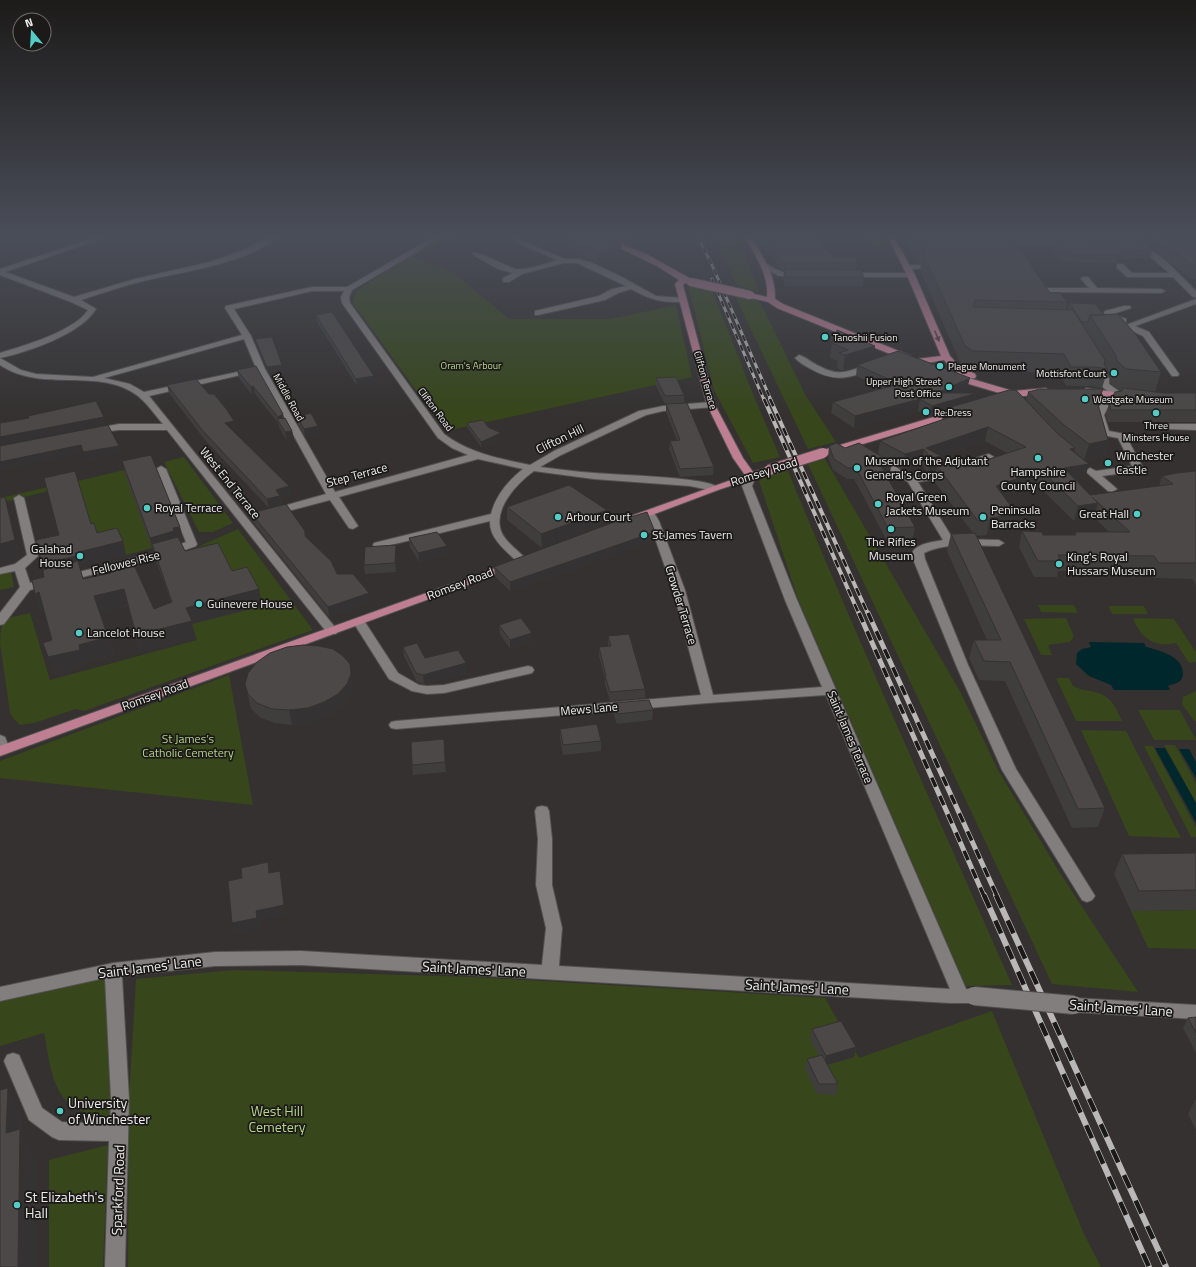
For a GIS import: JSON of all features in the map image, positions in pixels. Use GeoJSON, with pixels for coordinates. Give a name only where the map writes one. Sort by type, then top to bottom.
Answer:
{"type":"FeatureCollection","features":[{"type":"Feature","properties":{"kind":"main road","name":"Clifton Terrace"},"geometry":{"type":"LineString","coordinates":[[681,296],[694,336],[711,406],[739,461],[751,476]]}},
{"type":"Feature","properties":{"kind":"main road"},"geometry":{"type":"LineString","coordinates":[[755,296],[771,300],[780,306],[894,353],[983,386],[1013,394],[1035,391],[1056,394]]}},
{"type":"Feature","properties":{"kind":"main road"},"geometry":{"type":"LineString","coordinates":[[920,296],[946,357],[954,367],[1013,394]]}},
{"type":"Feature","properties":{"kind":"main road"},"geometry":{"type":"LineString","coordinates":[[917,362],[946,357]]}},
{"type":"Feature","properties":{"kind":"main road"},"geometry":{"type":"LineString","coordinates":[[1076,395],[1090,391],[1112,396]]}},
{"type":"Feature","properties":{"kind":"main road"},"geometry":{"type":"LineString","coordinates":[[1004,400],[1013,394]]}},
{"type":"Feature","properties":{"kind":"main road","name":"Romsey Road"},"geometry":{"type":"LineString","coordinates":[[623,523],[714,488],[769,470],[850,444],[967,411]]}},
{"type":"Feature","properties":{"kind":"main road","name":"Romsey Road"},"geometry":{"type":"LineString","coordinates":[[1,747],[359,622],[526,560]]}},
{"type":"Feature","properties":{"kind":"street"},"geometry":{"type":"LineString","coordinates":[[0,356],[32,345],[66,330],[90,316],[92,309],[64,296]]}},
{"type":"Feature","properties":{"kind":"street"},"geometry":{"type":"LineString","coordinates":[[74,300],[87,296]]}},
{"type":"Feature","properties":{"kind":"street","name":"Middle Road"},"geometry":{"type":"LineString","coordinates":[[281,296],[229,308],[247,336],[261,368],[332,495],[353,526]]}},
{"type":"Feature","properties":{"kind":"street","name":"Clifton Road"},"geometry":{"type":"LineString","coordinates":[[345,296],[346,302],[441,436],[449,443],[477,456],[530,468],[596,477],[694,484],[714,488]]}},
{"type":"Feature","properties":{"kind":"street"},"geometry":{"type":"LineString","coordinates":[[538,313],[605,296]]}},
{"type":"Feature","properties":{"kind":"street"},"geometry":{"type":"LineString","coordinates":[[649,296],[661,300],[682,300]]}},
{"type":"Feature","properties":{"kind":"street"},"geometry":{"type":"LineString","coordinates":[[1051,296],[1054,300]]}},
{"type":"Feature","properties":{"kind":"street"},"geometry":{"type":"LineString","coordinates":[[1105,333],[1196,301]]}},
{"type":"Feature","properties":{"kind":"street"},"geometry":{"type":"LineString","coordinates":[[1127,308],[1108,312],[1110,316],[1146,334],[1175,374]]}},
{"type":"Feature","properties":{"kind":"street"},"geometry":{"type":"LineString","coordinates":[[0,361],[20,373],[35,377],[90,379],[247,336]]}},
{"type":"Feature","properties":{"kind":"street"},"geometry":{"type":"LineString","coordinates":[[799,358],[820,370],[836,376],[842,376],[871,367],[894,353]]}},
{"type":"Feature","properties":{"kind":"street"},"geometry":{"type":"LineString","coordinates":[[1094,359],[1105,379],[1104,385],[1112,396]]}},
{"type":"Feature","properties":{"kind":"street"},"geometry":{"type":"LineString","coordinates":[[142,395],[261,368]]}},
{"type":"Feature","properties":{"kind":"street","name":"West End Terrace"},"geometry":{"type":"LineString","coordinates":[[90,379],[108,380],[126,386],[142,395],[170,427],[332,631]]}},
{"type":"Feature","properties":{"kind":"street"},"geometry":{"type":"LineString","coordinates":[[1090,391],[1104,385]]}},
{"type":"Feature","properties":{"kind":"street"},"geometry":{"type":"LineString","coordinates":[[1025,402],[1056,394]]}},
{"type":"Feature","properties":{"kind":"street"},"geometry":{"type":"LineString","coordinates":[[1076,395],[1112,396],[1141,399]]}},
{"type":"Feature","properties":{"kind":"street"},"geometry":{"type":"LineString","coordinates":[[1093,474],[1138,468],[1122,436],[1105,433],[1099,415],[1112,396]]}},
{"type":"Feature","properties":{"kind":"street","name":"Clifton Hill"},"geometry":{"type":"LineString","coordinates":[[526,560],[498,535],[495,526],[496,516],[503,495],[530,468],[568,448],[641,414],[667,409],[711,406]]}},
{"type":"Feature","properties":{"kind":"street"},"geometry":{"type":"LineString","coordinates":[[84,434],[119,427],[170,427]]}},
{"type":"Feature","properties":{"kind":"street"},"geometry":{"type":"LineString","coordinates":[[1168,427],[1196,427]]}},
{"type":"Feature","properties":{"kind":"street"},"geometry":{"type":"LineString","coordinates":[[850,444],[912,480],[950,543]]}},
{"type":"Feature","properties":{"kind":"street","name":"Step Terrace"},"geometry":{"type":"LineString","coordinates":[[243,520],[477,456]]}},
{"type":"Feature","properties":{"kind":"street"},"geometry":{"type":"LineString","coordinates":[[912,480],[933,477],[989,457]]}},
{"type":"Feature","properties":{"kind":"street"},"geometry":{"type":"LineString","coordinates":[[1083,465],[1112,489]]}},
{"type":"Feature","properties":{"kind":"street","name":"Fellowes Rise"},"geometry":{"type":"LineString","coordinates":[[26,587],[170,552],[192,544],[161,469]]}},
{"type":"Feature","properties":{"kind":"street","name":"Saint James Terrace"},"geometry":{"type":"LineString","coordinates":[[751,476],[747,486],[791,600],[962,996]]}},
{"type":"Feature","properties":{"kind":"street"},"geometry":{"type":"LineString","coordinates":[[0,571],[19,567],[33,556],[19,498]]}},
{"type":"Feature","properties":{"kind":"street","name":"Crowder Terrace"},"geometry":{"type":"LineString","coordinates":[[649,513],[654,521],[679,590],[708,699]]}},
{"type":"Feature","properties":{"kind":"street"},"geometry":{"type":"LineString","coordinates":[[378,546],[496,516]]}},
{"type":"Feature","properties":{"kind":"street"},"geometry":{"type":"LineString","coordinates":[[999,543],[950,543],[927,547],[918,551],[919,559],[962,665],[1009,770],[1087,896]]}},
{"type":"Feature","properties":{"kind":"street"},"geometry":{"type":"LineString","coordinates":[[0,621],[26,587],[19,567]]}},
{"type":"Feature","properties":{"kind":"street"},"geometry":{"type":"LineString","coordinates":[[359,622],[392,676],[416,688],[427,690],[444,689],[528,670]]}},
{"type":"Feature","properties":{"kind":"street","name":"Mews Lane"},"geometry":{"type":"LineString","coordinates":[[396,725],[708,699],[831,691]]}},
{"type":"Feature","properties":{"kind":"street"},"geometry":{"type":"LineString","coordinates":[[542,811],[545,839],[544,885],[554,928],[550,973]]}},
{"type":"Feature","properties":{"kind":"street","name":"Saint James' Lane"},"geometry":{"type":"LineString","coordinates":[[0,994],[113,970],[215,959],[301,958],[962,996],[1074,1005],[1196,1012]]}},
{"type":"Feature","properties":{"kind":"street","name":"Sparkford Road"},"geometry":{"type":"LineString","coordinates":[[113,970],[120,1099],[116,1267]]}},
{"type":"Feature","properties":{"kind":"street"},"geometry":{"type":"LineString","coordinates":[[13,1061],[35,1114],[59,1131],[120,1133]]}},
{"type":"Feature","properties":{"kind":"green space","name":"Oram's Arbour"},"geometry":{"type":"Polygon","coordinates":[[[355,296],[482,296],[509,319],[610,319],[676,305],[692,377],[446,431],[352,302],[355,296]]]}},
{"type":"Feature","properties":{"kind":"green space"},"geometry":{"type":"Polygon","coordinates":[[[691,296],[714,296],[755,399],[780,457],[753,463],[714,390],[691,296]]]}},
{"type":"Feature","properties":{"kind":"green space"},"geometry":{"type":"Polygon","coordinates":[[[735,296],[754,298],[762,306],[806,396],[836,442],[808,449],[735,296]]]}},
{"type":"Feature","properties":{"kind":"green space"},"geometry":{"type":"Polygon","coordinates":[[[184,457],[233,523],[213,532],[199,532],[164,462],[184,457]]]}},
{"type":"Feature","properties":{"kind":"green space"},"geometry":{"type":"Polygon","coordinates":[[[825,459],[961,693],[998,770],[1060,873],[1138,992],[1052,984],[808,464],[825,459]]]}},
{"type":"Feature","properties":{"kind":"green space"},"geometry":{"type":"Polygon","coordinates":[[[124,470],[152,548],[126,555],[120,541],[95,537],[78,481],[124,470]]]}},
{"type":"Feature","properties":{"kind":"green space"},"geometry":{"type":"Polygon","coordinates":[[[788,471],[870,665],[1012,985],[966,986],[798,599],[759,481],[769,473],[788,471]]]}},
{"type":"Feature","properties":{"kind":"green space"},"geometry":{"type":"Polygon","coordinates":[[[48,487],[48,491],[0,503],[0,498],[48,487]]]}},
{"type":"Feature","properties":{"kind":"green space"},"geometry":{"type":"Polygon","coordinates":[[[238,529],[313,630],[84,711],[76,709],[34,723],[20,725],[13,718],[10,713],[0,643],[1,628],[7,618],[30,613],[50,680],[197,640],[190,625],[203,564],[195,548],[238,529]]]}},
{"type":"Feature","properties":{"kind":"green space"},"geometry":{"type":"Polygon","coordinates":[[[11,571],[14,587],[0,590],[0,574],[11,571]]]}},
{"type":"Feature","properties":{"kind":"green space"},"geometry":{"type":"Polygon","coordinates":[[[1038,605],[1074,605],[1078,613],[1041,612],[1038,605]]]}},
{"type":"Feature","properties":{"kind":"green space"},"geometry":{"type":"Polygon","coordinates":[[[1108,606],[1144,606],[1148,614],[1112,614],[1108,606]]]}},
{"type":"Feature","properties":{"kind":"green space"},"geometry":{"type":"Polygon","coordinates":[[[1066,618],[1074,636],[1070,642],[1048,645],[1052,655],[1041,655],[1024,619],[1066,618]]]}},
{"type":"Feature","properties":{"kind":"green space"},"geometry":{"type":"Polygon","coordinates":[[[1133,618],[1174,619],[1196,652],[1196,662],[1189,663],[1176,643],[1160,644],[1150,641],[1137,627],[1133,618]]]}},
{"type":"Feature","properties":{"kind":"green space","name":"St James’s Catholic Cemetery"},"geometry":{"type":"Polygon","coordinates":[[[229,675],[253,805],[0,778],[0,761],[229,675]]]}},
{"type":"Feature","properties":{"kind":"green space"},"geometry":{"type":"Polygon","coordinates":[[[1056,678],[1069,678],[1073,686],[1105,696],[1115,707],[1122,721],[1076,721],[1056,678]]]}},
{"type":"Feature","properties":{"kind":"green space"},"geometry":{"type":"Polygon","coordinates":[[[1196,691],[1196,721],[1194,721],[1182,704],[1183,697],[1196,691]]]}},
{"type":"Feature","properties":{"kind":"green space"},"geometry":{"type":"Polygon","coordinates":[[[1138,710],[1180,710],[1196,740],[1154,740],[1138,710]]]}},
{"type":"Feature","properties":{"kind":"green space"},"geometry":{"type":"Polygon","coordinates":[[[1081,730],[1126,731],[1181,838],[1129,836],[1081,730]]]}},
{"type":"Feature","properties":{"kind":"green space"},"geometry":{"type":"Polygon","coordinates":[[[1164,745],[1175,745],[1196,783],[1196,803],[1164,745]]]}},
{"type":"Feature","properties":{"kind":"green space"},"geometry":{"type":"Polygon","coordinates":[[[1144,746],[1153,746],[1196,828],[1196,837],[1191,837],[1144,746]]]}},
{"type":"Feature","properties":{"kind":"green space"},"geometry":{"type":"Polygon","coordinates":[[[1196,910],[1196,949],[1148,948],[1131,911],[1196,910]]]}},
{"type":"Feature","properties":{"kind":"green space"},"geometry":{"type":"Polygon","coordinates":[[[113,970],[120,1123],[80,1110],[67,1102],[61,1094],[52,1074],[44,1033],[0,1046],[0,994],[113,970]]]}},
{"type":"Feature","properties":{"kind":"green space","name":"West Hill Cemetery"},"geometry":{"type":"Polygon","coordinates":[[[233,970],[474,977],[825,998],[859,1058],[992,1011],[1084,1234],[1101,1267],[128,1267],[129,1098],[136,979],[233,970]]]}},
{"type":"Feature","properties":{"kind":"green space"},"geometry":{"type":"Polygon","coordinates":[[[108,1145],[103,1267],[49,1267],[49,1160],[108,1145]]]}},
{"type":"Feature","properties":{"kind":"water"},"geometry":{"type":"Polygon","coordinates":[[[1089,642],[1144,643],[1146,647],[1163,652],[1179,662],[1183,673],[1181,680],[1168,686],[1170,690],[1114,690],[1111,685],[1089,676],[1076,664],[1077,653],[1082,649],[1091,647],[1089,642]]]}},
{"type":"Feature","properties":{"kind":"water"},"geometry":{"type":"Polygon","coordinates":[[[1155,748],[1165,748],[1196,803],[1196,823],[1155,748]]]}},
{"type":"Feature","properties":{"kind":"water"},"geometry":{"type":"Polygon","coordinates":[[[1179,749],[1189,749],[1196,762],[1196,778],[1179,749]]]}},
{"type":"Feature","properties":{"kind":"building"},"geometry":{"type":"Polygon","coordinates":[[[942,296],[1062,296],[1067,302],[975,300],[973,306],[1073,310],[1105,360],[1104,365],[1108,369],[1095,367],[1071,367],[1064,354],[973,351],[965,346],[942,296]]]}},
{"type":"Feature","properties":{"kind":"building"},"geometry":{"type":"Polygon","coordinates":[[[1069,303],[1095,304],[1104,315],[1090,315],[1088,322],[1082,322],[1069,303]]]}},
{"type":"Feature","properties":{"kind":"building"},"geometry":{"type":"Polygon","coordinates":[[[332,312],[374,376],[356,379],[316,315],[332,312]]]}},
{"type":"Feature","properties":{"kind":"building"},"geometry":{"type":"Polygon","coordinates":[[[1118,314],[1136,335],[1161,372],[1126,369],[1117,361],[1116,356],[1090,315],[1118,314]]]}},
{"type":"Feature","properties":{"kind":"building"},"geometry":{"type":"Polygon","coordinates":[[[837,330],[875,346],[845,355],[839,353],[848,350],[832,343],[837,330]]]}},
{"type":"Feature","properties":{"kind":"building"},"geometry":{"type":"Polygon","coordinates":[[[272,337],[282,365],[267,367],[255,339],[272,337]]]}},
{"type":"Feature","properties":{"kind":"building"},"geometry":{"type":"Polygon","coordinates":[[[898,351],[970,378],[937,393],[977,393],[932,406],[920,399],[855,416],[833,402],[899,384],[857,365],[898,351]]]}},
{"type":"Feature","properties":{"kind":"building"},"geometry":{"type":"Polygon","coordinates":[[[256,366],[283,414],[278,417],[253,386],[251,387],[237,370],[256,366]]]}},
{"type":"Feature","properties":{"kind":"building"},"geometry":{"type":"Polygon","coordinates":[[[676,377],[684,395],[665,396],[656,378],[676,377]]]}},
{"type":"Feature","properties":{"kind":"building"},"geometry":{"type":"Polygon","coordinates":[[[196,379],[209,394],[214,394],[234,421],[225,423],[289,486],[276,490],[280,496],[267,499],[203,431],[167,385],[196,379]]]}},
{"type":"Feature","properties":{"kind":"building"},"geometry":{"type":"Polygon","coordinates":[[[1123,388],[1164,393],[1196,393],[1196,410],[1111,410],[1109,403],[1115,392],[1122,391],[1123,388]]]}},
{"type":"Feature","properties":{"kind":"building"},"geometry":{"type":"Polygon","coordinates":[[[1040,389],[1103,389],[1097,401],[1108,440],[1089,444],[1064,425],[1028,392],[1040,389]]]}},
{"type":"Feature","properties":{"kind":"building"},"geometry":{"type":"Polygon","coordinates":[[[1009,390],[1016,390],[1056,432],[1075,448],[1070,449],[1089,464],[1064,468],[1090,495],[1173,484],[1162,476],[1196,471],[1196,563],[1159,563],[1154,556],[1058,555],[1061,561],[1038,561],[1022,531],[1042,532],[1043,535],[1076,535],[1075,532],[1130,532],[1092,497],[1098,503],[1078,506],[1041,470],[996,486],[1017,514],[978,521],[937,466],[953,461],[965,467],[1026,447],[988,427],[926,448],[941,456],[931,458],[924,449],[905,454],[880,441],[956,415],[944,409],[1009,390]]]}},
{"type":"Feature","properties":{"kind":"building"},"geometry":{"type":"Polygon","coordinates":[[[96,401],[104,417],[0,437],[0,423],[29,418],[28,416],[96,401]]]}},
{"type":"Feature","properties":{"kind":"building"},"geometry":{"type":"Polygon","coordinates":[[[687,403],[714,467],[680,469],[670,441],[680,440],[666,404],[687,403]]]}},
{"type":"Feature","properties":{"kind":"building"},"geometry":{"type":"Polygon","coordinates":[[[311,413],[318,426],[304,429],[297,416],[311,413]]]}},
{"type":"Feature","properties":{"kind":"building"},"geometry":{"type":"Polygon","coordinates":[[[285,418],[292,431],[285,432],[277,419],[285,418]]]}},
{"type":"Feature","properties":{"kind":"building"},"geometry":{"type":"Polygon","coordinates":[[[483,420],[488,427],[501,433],[481,442],[467,423],[483,420]]]}},
{"type":"Feature","properties":{"kind":"building"},"geometry":{"type":"Polygon","coordinates":[[[108,425],[119,446],[83,452],[81,445],[0,462],[0,446],[108,425]]]}},
{"type":"Feature","properties":{"kind":"building"},"geometry":{"type":"Polygon","coordinates":[[[836,443],[845,448],[859,443],[891,462],[881,466],[915,527],[888,528],[856,468],[848,468],[834,459],[829,446],[836,443]]]}},
{"type":"Feature","properties":{"kind":"building","name":"Royal Terrace"},"geometry":{"type":"Polygon","coordinates":[[[151,455],[180,527],[173,528],[174,531],[150,538],[122,461],[151,455]]]}},
{"type":"Feature","properties":{"kind":"building"},"geometry":{"type":"Polygon","coordinates":[[[75,471],[91,524],[94,523],[97,533],[117,528],[123,541],[75,553],[76,556],[42,564],[36,540],[59,535],[44,478],[75,471]]]}},
{"type":"Feature","properties":{"kind":"building"},"geometry":{"type":"Polygon","coordinates":[[[569,485],[607,510],[541,534],[507,507],[569,485]]]}},
{"type":"Feature","properties":{"kind":"building"},"geometry":{"type":"Polygon","coordinates":[[[0,491],[1,498],[5,497],[15,540],[0,544],[0,491]]]}},
{"type":"Feature","properties":{"kind":"building"},"geometry":{"type":"Polygon","coordinates":[[[286,504],[305,531],[305,536],[331,561],[337,574],[353,574],[369,593],[328,607],[251,513],[286,504]]]}},
{"type":"Feature","properties":{"kind":"building"},"geometry":{"type":"Polygon","coordinates":[[[647,512],[655,532],[510,582],[494,567],[617,521],[647,512]]]}},
{"type":"Feature","properties":{"kind":"building"},"geometry":{"type":"Polygon","coordinates":[[[437,532],[447,546],[418,553],[409,538],[437,532]]]}},
{"type":"Feature","properties":{"kind":"building"},"geometry":{"type":"Polygon","coordinates":[[[975,533],[1105,808],[1078,809],[1010,662],[984,661],[974,640],[1001,640],[951,534],[975,533]]]}},
{"type":"Feature","properties":{"kind":"building"},"geometry":{"type":"Polygon","coordinates":[[[178,537],[185,551],[218,543],[232,571],[247,567],[259,589],[186,608],[192,621],[136,635],[124,589],[94,596],[108,637],[79,645],[80,650],[48,657],[43,643],[52,640],[39,592],[35,594],[32,580],[44,577],[43,570],[78,561],[83,579],[111,573],[111,571],[134,565],[154,609],[172,602],[152,544],[178,537]]]}},
{"type":"Feature","properties":{"kind":"building"},"geometry":{"type":"Polygon","coordinates":[[[396,545],[395,563],[364,565],[365,547],[396,545]]]}},
{"type":"Feature","properties":{"kind":"building"},"geometry":{"type":"Polygon","coordinates":[[[521,618],[532,633],[510,640],[499,625],[521,618]]]}},
{"type":"Feature","properties":{"kind":"building"},"geometry":{"type":"Polygon","coordinates":[[[629,634],[645,689],[610,692],[599,647],[611,646],[608,636],[629,634]]]}},
{"type":"Feature","properties":{"kind":"building"},"geometry":{"type":"Polygon","coordinates":[[[417,643],[425,658],[458,650],[466,663],[423,675],[416,673],[403,647],[417,643]]]}},
{"type":"Feature","properties":{"kind":"building"},"geometry":{"type":"Polygon","coordinates":[[[303,645],[333,649],[343,656],[350,664],[351,674],[347,684],[338,694],[324,702],[308,708],[289,710],[272,709],[257,703],[248,694],[245,684],[248,673],[257,662],[270,653],[287,647],[303,645]]]}},
{"type":"Feature","properties":{"kind":"building"},"geometry":{"type":"Polygon","coordinates":[[[649,700],[653,710],[617,714],[613,703],[649,700]]]}},
{"type":"Feature","properties":{"kind":"building"},"geometry":{"type":"Polygon","coordinates":[[[597,724],[601,741],[563,745],[560,729],[597,724]]]}},
{"type":"Feature","properties":{"kind":"building"},"geometry":{"type":"Polygon","coordinates":[[[444,739],[445,762],[412,765],[411,742],[444,739]]]}},
{"type":"Feature","properties":{"kind":"building"},"geometry":{"type":"Polygon","coordinates":[[[1196,853],[1196,890],[1139,891],[1122,854],[1196,853]]]}},
{"type":"Feature","properties":{"kind":"building"},"geometry":{"type":"Polygon","coordinates":[[[268,862],[269,873],[280,871],[284,905],[256,911],[257,918],[232,923],[228,881],[242,878],[241,868],[268,862]]]}},
{"type":"Feature","properties":{"kind":"building"},"geometry":{"type":"Polygon","coordinates":[[[1196,1017],[1196,1033],[1188,1018],[1196,1017]]]}},
{"type":"Feature","properties":{"kind":"building"},"geometry":{"type":"Polygon","coordinates":[[[841,1021],[856,1047],[826,1056],[812,1029],[841,1021]]]}},
{"type":"Feature","properties":{"kind":"building"},"geometry":{"type":"Polygon","coordinates":[[[822,1055],[838,1084],[819,1084],[807,1059],[822,1055]]]}},
{"type":"Feature","properties":{"kind":"building","name":"St Elizabeth's Hall"},"geometry":{"type":"Polygon","coordinates":[[[8,1088],[6,1133],[20,1129],[18,1267],[0,1267],[0,1090],[8,1088]]]}},
{"type":"Feature","properties":{"kind":"railway"},"geometry":{"type":"LineString","coordinates":[[719,296],[764,400]]}},
{"type":"Feature","properties":{"kind":"railway"},"geometry":{"type":"LineString","coordinates":[[726,296],[771,400]]}},
{"type":"Feature","properties":{"kind":"railway"},"geometry":{"type":"LineString","coordinates":[[764,399],[859,614]]}},
{"type":"Feature","properties":{"kind":"railway"},"geometry":{"type":"LineString","coordinates":[[770,399],[868,614]]}},
{"type":"Feature","properties":{"kind":"railway"},"geometry":{"type":"LineString","coordinates":[[859,613],[984,896]]}},
{"type":"Feature","properties":{"kind":"railway"},"geometry":{"type":"LineString","coordinates":[[868,613],[997,896]]}},
{"type":"Feature","properties":{"kind":"railway"},"geometry":{"type":"LineString","coordinates":[[984,895],[1149,1267]]}},
{"type":"Feature","properties":{"kind":"railway"},"geometry":{"type":"LineString","coordinates":[[996,895],[1166,1267]]}},
{"type":"Feature","properties":{"kind":"place","name":"Tanoshii Fusion"},"geometry":{"type":"Point","coordinates":[825,337]}},
{"type":"Feature","properties":{"kind":"place","name":"Plague Monument"},"geometry":{"type":"Point","coordinates":[940,366]}},
{"type":"Feature","properties":{"kind":"place","name":"Mottisfont Court"},"geometry":{"type":"Point","coordinates":[1114,373]}},
{"type":"Feature","properties":{"kind":"place","name":"Upper High Street Post Office"},"geometry":{"type":"Point","coordinates":[949,387]}},
{"type":"Feature","properties":{"kind":"place","name":"Westgate Museum"},"geometry":{"type":"Point","coordinates":[1085,399]}},
{"type":"Feature","properties":{"kind":"place","name":"Re:Dress"},"geometry":{"type":"Point","coordinates":[926,412]}},
{"type":"Feature","properties":{"kind":"place","name":"Three Minsters House"},"geometry":{"type":"Point","coordinates":[1156,413]}},
{"type":"Feature","properties":{"kind":"place","name":"Hampshire County Council"},"geometry":{"type":"Point","coordinates":[1038,458]}},
{"type":"Feature","properties":{"kind":"place","name":"Winchester Castle"},"geometry":{"type":"Point","coordinates":[1108,463]}},
{"type":"Feature","properties":{"kind":"place","name":"Museum of the Adjutant General's Corps"},"geometry":{"type":"Point","coordinates":[857,468]}},
{"type":"Feature","properties":{"kind":"place","name":"Royal Green Jackets Museum"},"geometry":{"type":"Point","coordinates":[878,504]}},
{"type":"Feature","properties":{"kind":"place","name":"Royal Terrace"},"geometry":{"type":"Point","coordinates":[147,508]}},
{"type":"Feature","properties":{"kind":"place","name":"Great Hall"},"geometry":{"type":"Point","coordinates":[1137,514]}},
{"type":"Feature","properties":{"kind":"place","name":"Arbour Court"},"geometry":{"type":"Point","coordinates":[558,517]}},
{"type":"Feature","properties":{"kind":"place","name":"Peninsula Barracks"},"geometry":{"type":"Point","coordinates":[983,517]}},
{"type":"Feature","properties":{"kind":"place","name":"The Rifles Museum"},"geometry":{"type":"Point","coordinates":[891,529]}},
{"type":"Feature","properties":{"kind":"place","name":"St James Tavern"},"geometry":{"type":"Point","coordinates":[644,535]}},
{"type":"Feature","properties":{"kind":"place","name":"Galahad House"},"geometry":{"type":"Point","coordinates":[80,556]}},
{"type":"Feature","properties":{"kind":"place","name":"King's Royal Hussars Museum"},"geometry":{"type":"Point","coordinates":[1059,564]}},
{"type":"Feature","properties":{"kind":"place","name":"Guinevere House"},"geometry":{"type":"Point","coordinates":[199,604]}},
{"type":"Feature","properties":{"kind":"place","name":"Lancelot House"},"geometry":{"type":"Point","coordinates":[79,633]}},
{"type":"Feature","properties":{"kind":"place","name":"University of Winchester"},"geometry":{"type":"Point","coordinates":[60,1111]}},
{"type":"Feature","properties":{"kind":"place","name":"St Elizabeth's Hall"},"geometry":{"type":"Point","coordinates":[17,1205]}}]}
